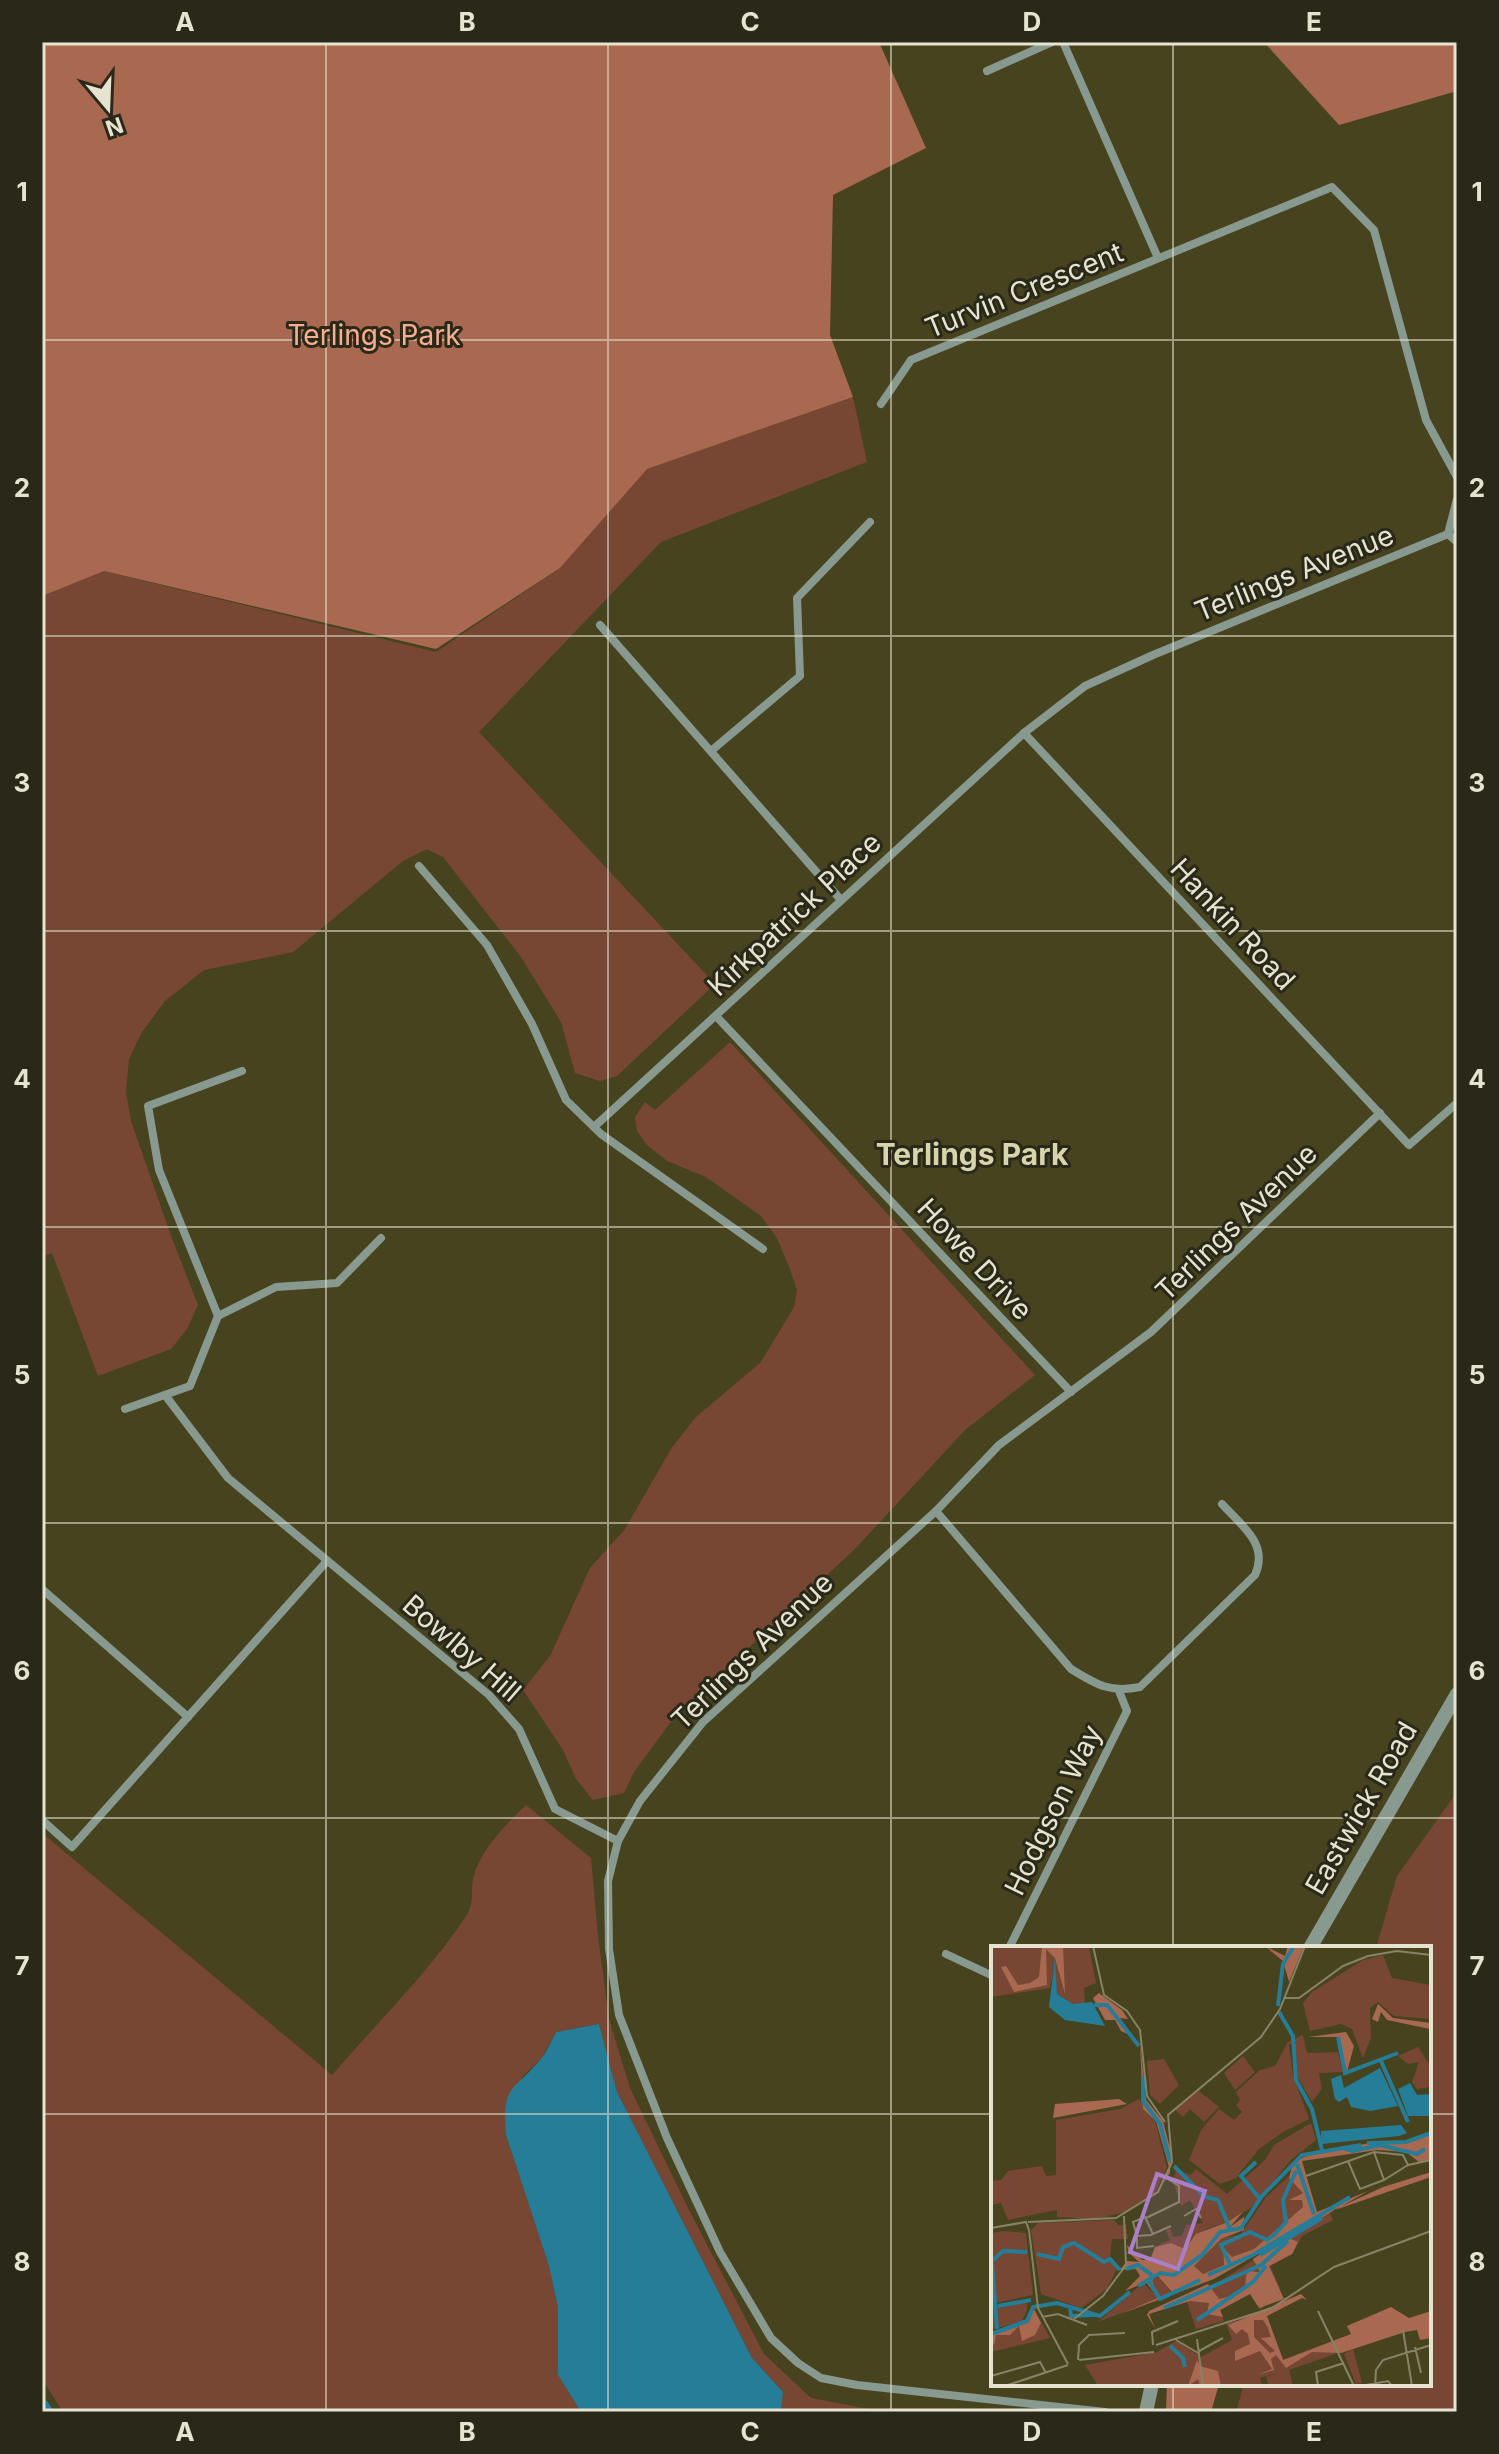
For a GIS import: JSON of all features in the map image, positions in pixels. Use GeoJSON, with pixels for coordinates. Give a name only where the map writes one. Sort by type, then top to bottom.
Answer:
{"type":"FeatureCollection","features":[{"type":"Feature","properties":{"kind":"street"},"geometry":{"type":"LineString","coordinates":[[987,71],[1052,42]]}},
{"type":"Feature","properties":{"kind":"street","name":"Turvin Crescent"},"geometry":{"type":"LineString","coordinates":[[1063,42],[1158,258]]}},
{"type":"Feature","properties":{"kind":"street","name":"Turvin Crescent"},"geometry":{"type":"LineString","coordinates":[[881,404],[911,360],[1332,187],[1374,230],[1426,420],[1457,477]]}},
{"type":"Feature","properties":{"kind":"street"},"geometry":{"type":"LineString","coordinates":[[1457,499],[1448,534],[1457,542]]}},
{"type":"Feature","properties":{"kind":"street"},"geometry":{"type":"LineString","coordinates":[[711,751],[800,676],[797,598],[870,522]]}},
{"type":"Feature","properties":{"kind":"street","name":"Terlings Avenue"},"geometry":{"type":"LineString","coordinates":[[1024,733],[1085,686],[1448,534]]}},
{"type":"Feature","properties":{"kind":"street"},"geometry":{"type":"LineString","coordinates":[[600,625],[841,900]]}},
{"type":"Feature","properties":{"kind":"street","name":"Kirkpatrick Place"},"geometry":{"type":"LineString","coordinates":[[594,1127],[1024,733]]}},
{"type":"Feature","properties":{"kind":"street","name":"Hankin Road"},"geometry":{"type":"LineString","coordinates":[[1024,733],[1409,1145],[1457,1103]]}},
{"type":"Feature","properties":{"kind":"street"},"geometry":{"type":"LineString","coordinates":[[419,866],[487,945],[532,1024],[566,1100],[594,1127],[763,1249]]}},
{"type":"Feature","properties":{"kind":"street","name":"Howe Drive"},"geometry":{"type":"LineString","coordinates":[[716,1016],[1071,1392]]}},
{"type":"Feature","properties":{"kind":"street"},"geometry":{"type":"LineString","coordinates":[[218,1316],[159,1170],[148,1106],[242,1071]]}},
{"type":"Feature","properties":{"kind":"street","name":"Terlings Avenue"},"geometry":{"type":"LineString","coordinates":[[1105,2412],[857,2385],[821,2378],[798,2363],[771,2338],[720,2252],[667,2138],[619,2015],[609,1949],[608,1881],[618,1841],[640,1801],[703,1722],[936,1511],[999,1445],[1151,1332],[1380,1113]]}},
{"type":"Feature","properties":{"kind":"street"},"geometry":{"type":"LineString","coordinates":[[125,1409],[190,1386],[218,1316],[276,1287],[337,1283],[381,1238]]}},
{"type":"Feature","properties":{"kind":"street","name":"Bowlby Hill"},"geometry":{"type":"LineString","coordinates":[[165,1395],[228,1478],[489,1695],[519,1729],[555,1809],[618,1841]]}},
{"type":"Feature","properties":{"kind":"street"},"geometry":{"type":"LineString","coordinates":[[1119,1691],[1140,1687],[1255,1575],[1261,1562],[1254,1539],[1222,1504]]}},
{"type":"Feature","properties":{"kind":"street","name":"Hodgson Way"},"geometry":{"type":"LineString","coordinates":[[936,1511],[1071,1669],[1090,1681],[1119,1691],[1127,1711],[1010,1946]]}},
{"type":"Feature","properties":{"kind":"street"},"geometry":{"type":"LineString","coordinates":[[42,1820],[72,1847],[327,1561]]}},
{"type":"Feature","properties":{"kind":"street"},"geometry":{"type":"LineString","coordinates":[[42,1589],[188,1717]]}},
{"type":"Feature","properties":{"kind":"street","name":"Eastwick Road"},"geometry":{"type":"LineString","coordinates":[[1311,1946],[1457,1694]]}},
{"type":"Feature","properties":{"kind":"street"},"geometry":{"type":"LineString","coordinates":[[946,1954],[991,1975]]}},
{"type":"Feature","properties":{"kind":"street"},"geometry":{"type":"LineString","coordinates":[[1146,2412],[1152,2386]]}},
{"type":"Feature","properties":{"kind":"shaded area"},"geometry":{"type":"Polygon","coordinates":[[[853,397],[867,462],[661,542],[479,732],[715,984],[617,1076],[600,1081],[575,1073],[561,1022],[521,957],[443,857],[427,849],[403,861],[293,952],[204,970],[165,1001],[142,1032],[129,1059],[126,1092],[131,1121],[198,1305],[187,1329],[171,1349],[98,1376],[52,1253],[42,1257],[42,595],[104,571],[436,652],[560,568],[646,469],[853,397]]]}},
{"type":"Feature","properties":{"kind":"shaded area"},"geometry":{"type":"Polygon","coordinates":[[[730,1042],[1035,1375],[965,1430],[854,1550],[676,1715],[634,1772],[624,1793],[593,1800],[576,1779],[563,1750],[523,1690],[550,1656],[590,1568],[625,1529],[671,1449],[695,1418],[761,1362],[794,1307],[797,1290],[790,1269],[777,1238],[761,1216],[706,1177],[667,1161],[647,1145],[637,1131],[635,1117],[645,1102],[655,1110],[730,1042]]]}},
{"type":"Feature","properties":{"kind":"shaded area"},"geometry":{"type":"Polygon","coordinates":[[[1457,1792],[1457,2412],[1236,2412],[1243,2386],[1431,2386],[1431,1946],[1377,1946],[1397,1876],[1457,1792]]]}},
{"type":"Feature","properties":{"kind":"shaded area"},"geometry":{"type":"Polygon","coordinates":[[[526,1805],[591,1858],[609,2019],[630,2088],[764,2354],[811,2398],[885,2412],[781,2412],[783,2392],[752,2358],[617,2092],[599,2024],[556,2032],[541,2059],[522,2077],[506,2135],[549,2266],[558,2308],[558,2375],[581,2412],[63,2412],[42,2379],[42,1833],[332,2075],[452,1936],[469,1911],[473,1879],[481,1858],[526,1805]]]}},
{"type":"Feature","properties":{"kind":"green space","name":"Terlings Park"},"geometry":{"type":"Polygon","coordinates":[[[42,42],[879,42],[926,148],[833,195],[830,335],[853,397],[647,469],[560,568],[436,649],[104,571],[42,596],[42,42]]]}},
{"type":"Feature","properties":{"kind":"green space"},"geometry":{"type":"Polygon","coordinates":[[[1264,42],[1457,42],[1457,91],[1339,125],[1264,42]]]}},
{"type":"Feature","properties":{"kind":"green space"},"geometry":{"type":"Polygon","coordinates":[[[1167,2386],[1218,2386],[1211,2412],[1166,2412],[1167,2386]]]}},
{"type":"Feature","properties":{"kind":"water"},"geometry":{"type":"Polygon","coordinates":[[[599,2024],[617,2092],[752,2358],[783,2392],[781,2412],[581,2412],[558,2375],[558,2308],[549,2266],[506,2135],[506,2106],[511,2091],[542,2057],[556,2032],[599,2024]]]}},
{"type":"Feature","properties":{"kind":"waterway"},"geometry":{"type":"LineString","coordinates":[[42,2406],[46,2412]]}},
{"type":"Feature","properties":{"kind":"district","name":"Terlings Park"},"geometry":{"type":"Point","coordinates":[972,1155]}}]}
